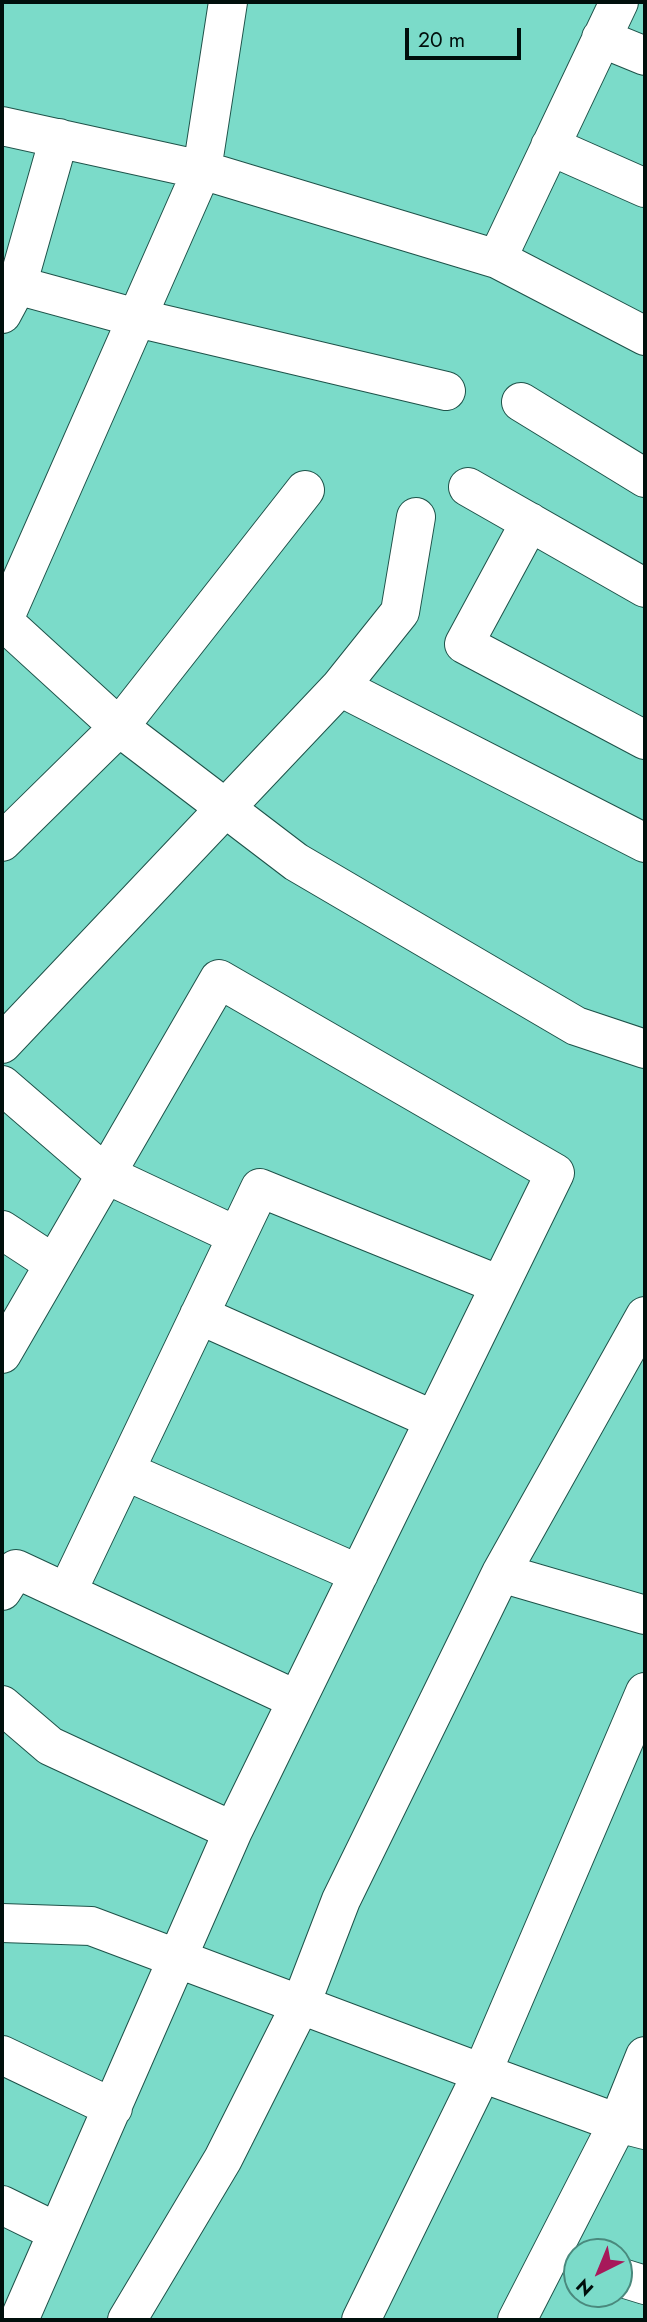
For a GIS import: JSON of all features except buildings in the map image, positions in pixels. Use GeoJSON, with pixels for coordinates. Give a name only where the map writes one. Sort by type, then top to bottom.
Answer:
{"type":"FeatureCollection","features":[{"type":"Feature","properties":{"kind":"street"},"geometry":{"type":"LineString","coordinates":[[228,2],[202,170],[2,622],[119,727],[296,862],[576,1026],[645,1049]]}},
{"type":"Feature","properties":{"kind":"street"},"geometry":{"type":"LineString","coordinates":[[497,259],[619,2]]}},
{"type":"Feature","properties":{"kind":"street"},"geometry":{"type":"LineString","coordinates":[[601,38],[645,56]]}},
{"type":"Feature","properties":{"kind":"street"},"geometry":{"type":"LineString","coordinates":[[2,126],[202,170],[497,259],[645,336]]}},
{"type":"Feature","properties":{"kind":"street"},"geometry":{"type":"LineString","coordinates":[[59,138],[7,294],[137,318],[446,391]]}},
{"type":"Feature","properties":{"kind":"street"},"geometry":{"type":"LineString","coordinates":[[550,146],[645,188]]}},
{"type":"Feature","properties":{"kind":"street"},"geometry":{"type":"LineString","coordinates":[[522,402],[645,478]]}},
{"type":"Feature","properties":{"kind":"street"},"geometry":{"type":"LineString","coordinates":[[468,487],[645,588]]}},
{"type":"Feature","properties":{"kind":"street"},"geometry":{"type":"LineString","coordinates":[[2,842],[119,727],[306,490]]}},
{"type":"Feature","properties":{"kind":"street"},"geometry":{"type":"LineString","coordinates":[[2,1044],[340,687],[400,612],[416,517]]}},
{"type":"Feature","properties":{"kind":"street"},"geometry":{"type":"LineString","coordinates":[[530,522],[464,644],[645,740]]}},
{"type":"Feature","properties":{"kind":"street"},"geometry":{"type":"LineString","coordinates":[[340,687],[645,843]]}},
{"type":"Feature","properties":{"kind":"street"},"geometry":{"type":"LineString","coordinates":[[2,1354],[219,979],[555,1173],[233,1831],[19,2320]]}},
{"type":"Feature","properties":{"kind":"street"},"geometry":{"type":"LineString","coordinates":[[2,1085],[106,1174],[237,1236]]}},
{"type":"Feature","properties":{"kind":"street"},"geometry":{"type":"LineString","coordinates":[[66,1592],[260,1188],[500,1285]]}},
{"type":"Feature","properties":{"kind":"street"},"geometry":{"type":"LineString","coordinates":[[2,1230],[54,1264]]}},
{"type":"Feature","properties":{"kind":"street"},"geometry":{"type":"LineString","coordinates":[[200,1315],[434,1420]]}},
{"type":"Feature","properties":{"kind":"street"},"geometry":{"type":"LineString","coordinates":[[127,2320],[223,2159],[301,2004],[341,1900],[502,1573],[645,1317]]}},
{"type":"Feature","properties":{"kind":"street"},"geometry":{"type":"LineString","coordinates":[[125,1471],[359,1574]]}},
{"type":"Feature","properties":{"kind":"street"},"geometry":{"type":"LineString","coordinates":[[2,1591],[16,1569],[298,1700]]}},
{"type":"Feature","properties":{"kind":"street"},"geometry":{"type":"LineString","coordinates":[[502,1573],[645,1615]]}},
{"type":"Feature","properties":{"kind":"street"},"geometry":{"type":"LineString","coordinates":[[361,2320],[482,2073],[645,1692]]}},
{"type":"Feature","properties":{"kind":"street"},"geometry":{"type":"LineString","coordinates":[[2,1705],[50,1746],[233,1831]]}},
{"type":"Feature","properties":{"kind":"street"},"geometry":{"type":"LineString","coordinates":[[2,1923],[91,1926],[632,2127]]}},
{"type":"Feature","properties":{"kind":"street"},"geometry":{"type":"LineString","coordinates":[[2,2055],[113,2108]]}},
{"type":"Feature","properties":{"kind":"street"},"geometry":{"type":"LineString","coordinates":[[575,2238],[632,2127],[645,2056]]}},
{"type":"Feature","properties":{"kind":"street"},"geometry":{"type":"LineString","coordinates":[[2,2205],[57,2232]]}},
{"type":"Feature","properties":{"kind":"street"},"geometry":{"type":"LineString","coordinates":[[517,2320],[563,2261]]}}]}
